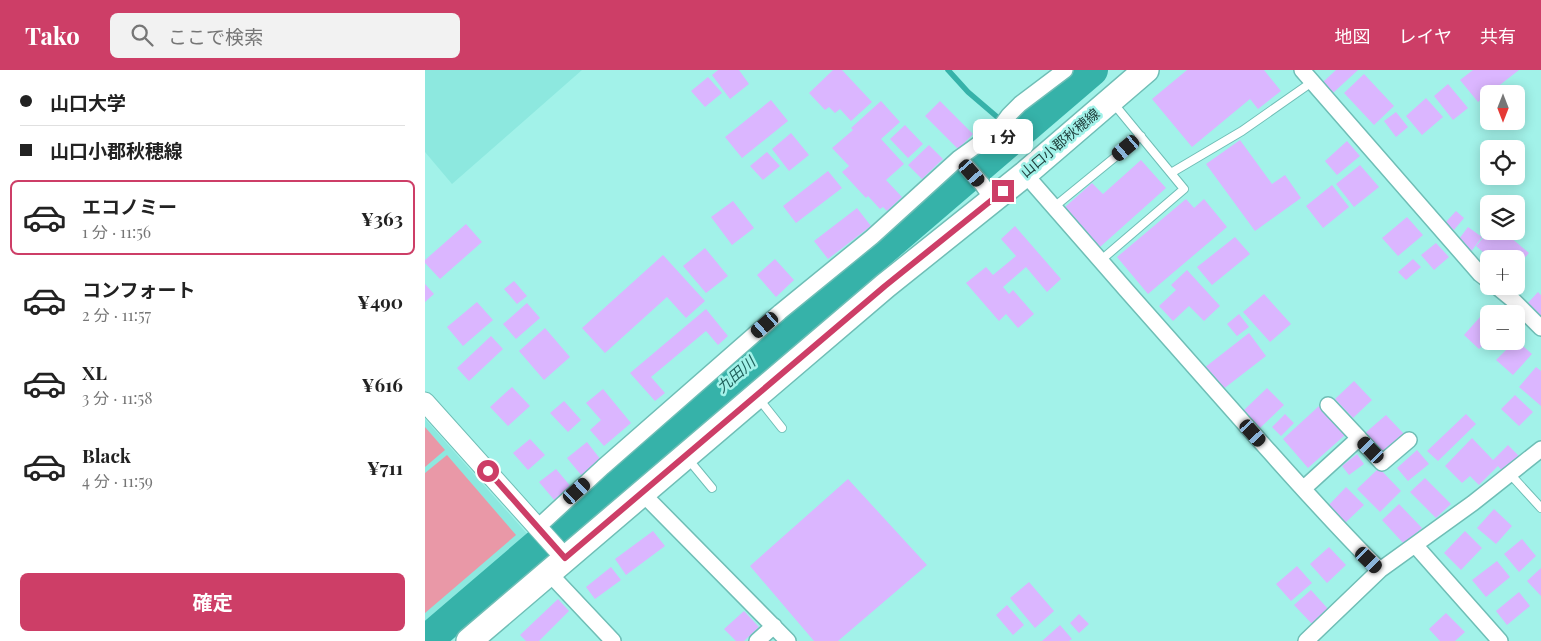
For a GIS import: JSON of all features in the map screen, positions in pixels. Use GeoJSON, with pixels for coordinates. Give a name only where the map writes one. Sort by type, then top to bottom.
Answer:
{"type":"FeatureCollection","features":[{"type":"Feature","properties":{"kind":"main road","name":"山口小郡秋穂線"},"geometry":{"type":"LineString","coordinates":[[469,641],[557,560],[642,493],[885,286],[987,192],[1025,174],[1146,70]]}},
{"type":"Feature","properties":{"kind":"street"},"geometry":{"type":"LineString","coordinates":[[538,527],[603,467],[773,319],[998,130],[1020,104],[1065,70]]}},
{"type":"Feature","properties":{"kind":"street"},"geometry":{"type":"LineString","coordinates":[[1307,76],[1480,274]]}},
{"type":"Feature","properties":{"kind":"street"},"geometry":{"type":"LineString","coordinates":[[961,160],[987,192]]}},
{"type":"Feature","properties":{"kind":"street"},"geometry":{"type":"LineString","coordinates":[[1025,174],[1348,540],[1380,570]]}},
{"type":"Feature","properties":{"kind":"street"},"geometry":{"type":"LineString","coordinates":[[1507,295],[1541,328]]}},
{"type":"Feature","properties":{"kind":"street"},"geometry":{"type":"LineString","coordinates":[[425,402],[538,527],[557,560],[613,641]]}},
{"type":"Feature","properties":{"kind":"street"},"geometry":{"type":"LineString","coordinates":[[1328,405],[1382,463],[1409,440]]}},
{"type":"Feature","properties":{"kind":"street"},"geometry":{"type":"LineString","coordinates":[[1303,489],[1359,438]]}},
{"type":"Feature","properties":{"kind":"street"},"geometry":{"type":"LineString","coordinates":[[1306,641],[1380,570],[1541,449]]}},
{"type":"Feature","properties":{"kind":"street"},"geometry":{"type":"LineString","coordinates":[[642,493],[788,641]]}},
{"type":"Feature","properties":{"kind":"street"},"geometry":{"type":"LineString","coordinates":[[1415,545],[1500,641]]}},
{"type":"Feature","properties":{"kind":"street"},"geometry":{"type":"LineString","coordinates":[[757,641],[774,626]]}},
{"type":"Feature","properties":{"kind":"lane"},"geometry":{"type":"LineString","coordinates":[[1171,173],[1242,131],[1307,76]]}},
{"type":"Feature","properties":{"kind":"lane"},"geometry":{"type":"LineString","coordinates":[[1100,261],[1184,189],[1111,100]]}},
{"type":"Feature","properties":{"kind":"lane"},"geometry":{"type":"LineString","coordinates":[[1054,207],[1141,136]]}},
{"type":"Feature","properties":{"kind":"lane"},"geometry":{"type":"LineString","coordinates":[[756,396],[782,428]]}},
{"type":"Feature","properties":{"kind":"lane"},"geometry":{"type":"LineString","coordinates":[[685,456],[712,488]]}},
{"type":"Feature","properties":{"kind":"lane"},"geometry":{"type":"LineString","coordinates":[[1510,474],[1541,508]]}},
{"type":"Feature","properties":{"kind":"shaded area"},"geometry":{"type":"Polygon","coordinates":[[[425,70],[582,70],[452,184],[425,152],[425,70]]]}},
{"type":"Feature","properties":{"kind":"shaded area"},"geometry":{"type":"Polygon","coordinates":[[[425,419],[530,537],[425,627],[425,419]]]}},
{"type":"Feature","properties":{"kind":"shaded area"},"geometry":{"type":"Polygon","coordinates":[[[425,427],[445,450],[425,467],[425,427]]]}},
{"type":"Feature","properties":{"kind":"shaded area"},"geometry":{"type":"Polygon","coordinates":[[[447,455],[516,535],[425,613],[425,473],[447,455]]]}},
{"type":"Feature","properties":{"kind":"building"},"geometry":{"type":"Polygon","coordinates":[[[718,70],[739,70],[749,84],[730,99],[712,75],[718,70]]]}},
{"type":"Feature","properties":{"kind":"building"},"geometry":{"type":"Polygon","coordinates":[[[833,70],[842,70],[872,102],[851,121],[840,109],[835,113],[829,107],[825,110],[809,93],[833,70]]]}},
{"type":"Feature","properties":{"kind":"building"},"geometry":{"type":"Polygon","coordinates":[[[1187,70],[1264,70],[1281,91],[1258,109],[1250,99],[1192,147],[1152,99],[1187,70]]]}},
{"type":"Feature","properties":{"kind":"building"},"geometry":{"type":"Polygon","coordinates":[[[1336,70],[1358,70],[1333,93],[1323,82],[1336,70]]]}},
{"type":"Feature","properties":{"kind":"building"},"geometry":{"type":"Polygon","coordinates":[[[1473,70],[1519,70],[1500,85],[1480,85],[1480,100],[1478,102],[1460,80],[1473,70]]]}},
{"type":"Feature","properties":{"kind":"building"},"geometry":{"type":"Polygon","coordinates":[[[1364,74],[1394,106],[1374,125],[1344,93],[1364,74]]]}},
{"type":"Feature","properties":{"kind":"building"},"geometry":{"type":"Polygon","coordinates":[[[708,77],[722,93],[705,107],[691,91],[708,77]]]}},
{"type":"Feature","properties":{"kind":"building"},"geometry":{"type":"Polygon","coordinates":[[[1448,84],[1468,108],[1453,120],[1434,96],[1448,84]]]}},
{"type":"Feature","properties":{"kind":"building"},"geometry":{"type":"Polygon","coordinates":[[[1426,98],[1443,117],[1422,135],[1406,116],[1426,98]]]}},
{"type":"Feature","properties":{"kind":"building"},"geometry":{"type":"Polygon","coordinates":[[[771,100],[788,121],[742,158],[725,137],[771,100]]]}},
{"type":"Feature","properties":{"kind":"building"},"geometry":{"type":"Polygon","coordinates":[[[881,101],[900,122],[881,139],[904,164],[886,180],[902,197],[887,211],[883,207],[880,209],[868,196],[866,198],[842,172],[849,166],[832,148],[853,130],[851,128],[881,101]]]}},
{"type":"Feature","properties":{"kind":"building"},"geometry":{"type":"Polygon","coordinates":[[[940,101],[973,134],[958,149],[925,116],[940,101]]]}},
{"type":"Feature","properties":{"kind":"building"},"geometry":{"type":"Polygon","coordinates":[[[1396,112],[1408,127],[1396,137],[1384,121],[1396,112]]]}},
{"type":"Feature","properties":{"kind":"building"},"geometry":{"type":"Polygon","coordinates":[[[905,125],[923,144],[908,158],[890,139],[905,125]]]}},
{"type":"Feature","properties":{"kind":"building"},"geometry":{"type":"Polygon","coordinates":[[[791,133],[809,155],[789,171],[772,149],[791,133]]]}},
{"type":"Feature","properties":{"kind":"building"},"geometry":{"type":"Polygon","coordinates":[[[1240,140],[1272,184],[1285,175],[1301,198],[1255,231],[1206,164],[1240,140]]]}},
{"type":"Feature","properties":{"kind":"building"},"geometry":{"type":"Polygon","coordinates":[[[1347,141],[1360,156],[1337,175],[1325,161],[1347,141]]]}},
{"type":"Feature","properties":{"kind":"building"},"geometry":{"type":"Polygon","coordinates":[[[929,145],[943,159],[922,179],[908,165],[929,145]]]}},
{"type":"Feature","properties":{"kind":"building"},"geometry":{"type":"Polygon","coordinates":[[[767,152],[780,166],[763,180],[750,166],[767,152]]]}},
{"type":"Feature","properties":{"kind":"building"},"geometry":{"type":"Polygon","coordinates":[[[1141,160],[1166,188],[1100,247],[1064,208],[1092,183],[1103,194],[1141,160]]]}},
{"type":"Feature","properties":{"kind":"building"},"geometry":{"type":"Polygon","coordinates":[[[1360,165],[1379,187],[1354,207],[1336,184],[1360,165]]]}},
{"type":"Feature","properties":{"kind":"building"},"geometry":{"type":"Polygon","coordinates":[[[828,171],[842,188],[796,223],[783,206],[828,171]]]}},
{"type":"Feature","properties":{"kind":"building"},"geometry":{"type":"Polygon","coordinates":[[[1332,185],[1349,207],[1323,228],[1306,206],[1332,185]]]}},
{"type":"Feature","properties":{"kind":"building"},"geometry":{"type":"Polygon","coordinates":[[[1186,199],[1194,208],[1204,199],[1227,227],[1148,294],[1117,257],[1186,199]]]}},
{"type":"Feature","properties":{"kind":"building"},"geometry":{"type":"Polygon","coordinates":[[[733,201],[754,228],[732,245],[711,217],[733,201]]]}},
{"type":"Feature","properties":{"kind":"building"},"geometry":{"type":"Polygon","coordinates":[[[857,208],[871,226],[828,259],[814,241],[857,208]]]}},
{"type":"Feature","properties":{"kind":"building"},"geometry":{"type":"Polygon","coordinates":[[[1456,211],[1464,218],[1454,230],[1445,223],[1456,211]]]}},
{"type":"Feature","properties":{"kind":"building"},"geometry":{"type":"Polygon","coordinates":[[[1407,217],[1423,235],[1398,256],[1382,238],[1407,217]]]}},
{"type":"Feature","properties":{"kind":"building"},"geometry":{"type":"Polygon","coordinates":[[[466,224],[482,242],[440,279],[425,263],[425,260],[466,224]]]}},
{"type":"Feature","properties":{"kind":"building"},"geometry":{"type":"Polygon","coordinates":[[[1015,226],[1061,279],[1047,292],[1026,267],[1003,287],[1009,294],[1013,290],[1034,314],[1018,328],[1006,314],[999,321],[966,283],[986,267],[993,275],[1016,256],[1001,239],[1015,226]]]}},
{"type":"Feature","properties":{"kind":"building"},"geometry":{"type":"Polygon","coordinates":[[[1468,227],[1480,236],[1480,240],[1470,253],[1456,243],[1468,227]]]}},
{"type":"Feature","properties":{"kind":"building"},"geometry":{"type":"Polygon","coordinates":[[[1235,237],[1250,254],[1212,285],[1197,267],[1235,237]]]}},
{"type":"Feature","properties":{"kind":"building"},"geometry":{"type":"Polygon","coordinates":[[[1481,240],[1514,240],[1529,253],[1525,258],[1525,250],[1481,250],[1476,246],[1481,240]]]}},
{"type":"Feature","properties":{"kind":"building"},"geometry":{"type":"Polygon","coordinates":[[[1436,243],[1449,257],[1434,270],[1421,255],[1436,243]]]}},
{"type":"Feature","properties":{"kind":"building"},"geometry":{"type":"Polygon","coordinates":[[[705,248],[728,276],[706,293],[683,266],[705,248]]]}},
{"type":"Feature","properties":{"kind":"building"},"geometry":{"type":"Polygon","coordinates":[[[663,255],[705,301],[686,318],[667,297],[605,353],[582,328],[663,255]]]}},
{"type":"Feature","properties":{"kind":"building"},"geometry":{"type":"Polygon","coordinates":[[[775,259],[794,280],[776,297],[757,275],[775,259]]]}},
{"type":"Feature","properties":{"kind":"building"},"geometry":{"type":"Polygon","coordinates":[[[1413,259],[1421,267],[1406,280],[1398,272],[1413,259]]]}},
{"type":"Feature","properties":{"kind":"building"},"geometry":{"type":"Polygon","coordinates":[[[1187,270],[1220,306],[1204,321],[1189,306],[1173,321],[1159,306],[1176,290],[1171,285],[1187,270]]]}},
{"type":"Feature","properties":{"kind":"building"},"geometry":{"type":"Polygon","coordinates":[[[514,281],[527,296],[517,304],[504,289],[514,281]]]}},
{"type":"Feature","properties":{"kind":"building"},"geometry":{"type":"Polygon","coordinates":[[[425,284],[434,294],[425,302],[425,284]]]}},
{"type":"Feature","properties":{"kind":"building"},"geometry":{"type":"Polygon","coordinates":[[[1538,292],[1541,295],[1541,320],[1526,305],[1538,292]]]}},
{"type":"Feature","properties":{"kind":"building"},"geometry":{"type":"Polygon","coordinates":[[[1264,294],[1291,324],[1270,342],[1243,312],[1264,294]]]}},
{"type":"Feature","properties":{"kind":"building"},"geometry":{"type":"Polygon","coordinates":[[[477,302],[493,320],[463,346],[447,327],[477,302]]]}},
{"type":"Feature","properties":{"kind":"building"},"geometry":{"type":"Polygon","coordinates":[[[527,303],[540,318],[516,339],[503,324],[527,303]]]}},
{"type":"Feature","properties":{"kind":"building"},"geometry":{"type":"Polygon","coordinates":[[[706,309],[728,336],[718,345],[706,331],[651,377],[665,393],[655,401],[630,373],[706,309]]]}},
{"type":"Feature","properties":{"kind":"building"},"geometry":{"type":"Polygon","coordinates":[[[1239,314],[1249,327],[1237,336],[1227,324],[1239,314]]]}},
{"type":"Feature","properties":{"kind":"building"},"geometry":{"type":"Polygon","coordinates":[[[1480,317],[1480,348],[1464,335],[1480,317]]]}},
{"type":"Feature","properties":{"kind":"building"},"geometry":{"type":"Polygon","coordinates":[[[545,328],[570,357],[544,380],[519,351],[545,328]]]}},
{"type":"Feature","properties":{"kind":"building"},"geometry":{"type":"Polygon","coordinates":[[[1249,333],[1266,356],[1222,390],[1204,368],[1249,333]]]}},
{"type":"Feature","properties":{"kind":"building"},"geometry":{"type":"Polygon","coordinates":[[[491,336],[503,349],[469,381],[457,368],[491,336]]]}},
{"type":"Feature","properties":{"kind":"building"},"geometry":{"type":"Polygon","coordinates":[[[1525,348],[1532,354],[1513,375],[1496,360],[1506,350],[1525,350],[1525,348]]]}},
{"type":"Feature","properties":{"kind":"building"},"geometry":{"type":"Polygon","coordinates":[[[1536,367],[1541,371],[1541,406],[1519,387],[1536,367]]]}},
{"type":"Feature","properties":{"kind":"building"},"geometry":{"type":"Polygon","coordinates":[[[1354,381],[1372,400],[1353,418],[1335,399],[1354,381]]]}},
{"type":"Feature","properties":{"kind":"building"},"geometry":{"type":"Polygon","coordinates":[[[512,387],[530,406],[508,426],[490,407],[512,387]]]}},
{"type":"Feature","properties":{"kind":"building"},"geometry":{"type":"Polygon","coordinates":[[[1267,388],[1284,405],[1260,428],[1243,411],[1267,388]]]}},
{"type":"Feature","properties":{"kind":"building"},"geometry":{"type":"Polygon","coordinates":[[[603,389],[631,423],[604,446],[590,430],[601,420],[586,403],[603,389]]]}},
{"type":"Feature","properties":{"kind":"building"},"geometry":{"type":"Polygon","coordinates":[[[1515,395],[1533,412],[1519,426],[1501,409],[1515,395]]]}},
{"type":"Feature","properties":{"kind":"building"},"geometry":{"type":"Polygon","coordinates":[[[564,401],[581,420],[568,432],[550,413],[564,401]]]}},
{"type":"Feature","properties":{"kind":"building"},"geometry":{"type":"Polygon","coordinates":[[[1319,406],[1345,435],[1308,468],[1283,439],[1319,406]]]}},
{"type":"Feature","properties":{"kind":"building"},"geometry":{"type":"Polygon","coordinates":[[[1285,414],[1294,423],[1281,436],[1272,427],[1285,414]]]}},
{"type":"Feature","properties":{"kind":"building"},"geometry":{"type":"Polygon","coordinates":[[[1466,414],[1476,424],[1438,461],[1427,451],[1466,414]]]}},
{"type":"Feature","properties":{"kind":"building"},"geometry":{"type":"Polygon","coordinates":[[[1386,415],[1404,434],[1381,454],[1364,434],[1386,415]]]}},
{"type":"Feature","properties":{"kind":"building"},"geometry":{"type":"Polygon","coordinates":[[[1472,438],[1493,460],[1508,445],[1521,458],[1505,474],[1498,466],[1479,485],[1470,476],[1462,483],[1445,466],[1472,438]]]}},
{"type":"Feature","properties":{"kind":"building"},"geometry":{"type":"Polygon","coordinates":[[[530,439],[545,455],[528,470],[513,453],[530,439]]]}},
{"type":"Feature","properties":{"kind":"building"},"geometry":{"type":"Polygon","coordinates":[[[587,442],[601,460],[582,476],[567,458],[587,442]]]}},
{"type":"Feature","properties":{"kind":"building"},"geometry":{"type":"Polygon","coordinates":[[[1417,450],[1429,464],[1408,481],[1397,468],[1417,450]]]}},
{"type":"Feature","properties":{"kind":"building"},"geometry":{"type":"Polygon","coordinates":[[[1357,454],[1364,464],[1349,475],[1342,466],[1357,454]]]}},
{"type":"Feature","properties":{"kind":"building"},"geometry":{"type":"Polygon","coordinates":[[[1379,468],[1401,491],[1380,512],[1357,489],[1379,468]]]}},
{"type":"Feature","properties":{"kind":"building"},"geometry":{"type":"Polygon","coordinates":[[[556,469],[572,488],[555,501],[539,482],[556,469]]]}},
{"type":"Feature","properties":{"kind":"building"},"geometry":{"type":"Polygon","coordinates":[[[1425,478],[1451,504],[1436,518],[1410,492],[1425,478]]]}},
{"type":"Feature","properties":{"kind":"building"},"geometry":{"type":"Polygon","coordinates":[[[848,479],[927,565],[838,641],[814,641],[750,566],[848,479]]]}},
{"type":"Feature","properties":{"kind":"building"},"geometry":{"type":"Polygon","coordinates":[[[1346,487],[1364,505],[1344,524],[1327,507],[1346,487]]]}},
{"type":"Feature","properties":{"kind":"building"},"geometry":{"type":"Polygon","coordinates":[[[1399,504],[1422,528],[1404,544],[1382,520],[1399,504]]]}},
{"type":"Feature","properties":{"kind":"building"},"geometry":{"type":"Polygon","coordinates":[[[1494,509],[1512,526],[1496,544],[1477,528],[1494,509]]]}},
{"type":"Feature","properties":{"kind":"building"},"geometry":{"type":"Polygon","coordinates":[[[653,531],[665,546],[626,575],[615,559],[653,531]]]}},
{"type":"Feature","properties":{"kind":"building"},"geometry":{"type":"Polygon","coordinates":[[[1465,531],[1482,548],[1461,570],[1444,553],[1465,531]]]}},
{"type":"Feature","properties":{"kind":"building"},"geometry":{"type":"Polygon","coordinates":[[[1522,539],[1536,556],[1519,572],[1504,554],[1522,539]]]}},
{"type":"Feature","properties":{"kind":"building"},"geometry":{"type":"Polygon","coordinates":[[[1329,547],[1346,565],[1327,583],[1310,564],[1329,547]]]}},
{"type":"Feature","properties":{"kind":"building"},"geometry":{"type":"Polygon","coordinates":[[[1497,561],[1510,577],[1486,597],[1472,580],[1497,561]]]}},
{"type":"Feature","properties":{"kind":"building"},"geometry":{"type":"Polygon","coordinates":[[[1297,566],[1312,583],[1291,601],[1276,584],[1297,566]]]}},
{"type":"Feature","properties":{"kind":"building"},"geometry":{"type":"Polygon","coordinates":[[[611,567],[621,580],[595,599],[586,587],[611,567]]]}},
{"type":"Feature","properties":{"kind":"building"},"geometry":{"type":"Polygon","coordinates":[[[1541,568],[1541,596],[1527,581],[1541,568]]]}},
{"type":"Feature","properties":{"kind":"building"},"geometry":{"type":"Polygon","coordinates":[[[1029,582],[1054,611],[1035,628],[1010,598],[1029,582]]]}},
{"type":"Feature","properties":{"kind":"building"},"geometry":{"type":"Polygon","coordinates":[[[1311,590],[1329,610],[1313,625],[1294,605],[1311,590]]]}},
{"type":"Feature","properties":{"kind":"building"},"geometry":{"type":"Polygon","coordinates":[[[1519,592],[1530,606],[1507,625],[1496,611],[1519,592]]]}},
{"type":"Feature","properties":{"kind":"building"},"geometry":{"type":"Polygon","coordinates":[[[558,599],[569,611],[539,641],[526,641],[520,635],[558,599]]]}},
{"type":"Feature","properties":{"kind":"building"},"geometry":{"type":"Polygon","coordinates":[[[1007,605],[1024,625],[1013,635],[996,615],[1007,605]]]}},
{"type":"Feature","properties":{"kind":"building"},"geometry":{"type":"Polygon","coordinates":[[[744,611],[759,627],[744,641],[736,641],[724,629],[744,611]]]}},
{"type":"Feature","properties":{"kind":"building"},"geometry":{"type":"Polygon","coordinates":[[[1446,613],[1465,632],[1455,641],[1440,641],[1429,629],[1446,613]]]}},
{"type":"Feature","properties":{"kind":"building"},"geometry":{"type":"Polygon","coordinates":[[[1079,614],[1089,624],[1079,633],[1070,623],[1079,614]]]}},
{"type":"Feature","properties":{"kind":"building"},"geometry":{"type":"Polygon","coordinates":[[[1060,625],[1072,639],[1069,641],[1042,641],[1060,625]]]}},
{"type":"Feature","properties":{"kind":"waterway"},"geometry":{"type":"LineString","coordinates":[[948,70],[968,92],[1017,134]]}},
{"type":"Feature","properties":{"kind":"waterway","name":"九田川"},"geometry":{"type":"LineString","coordinates":[[426,641],[1092,70]]}},
{"type":"Feature","properties":{"kind":"route"},"geometry":{"type":"LineString","coordinates":[[488,471],[565,558],[885,286],[1003,191]]}}]}
